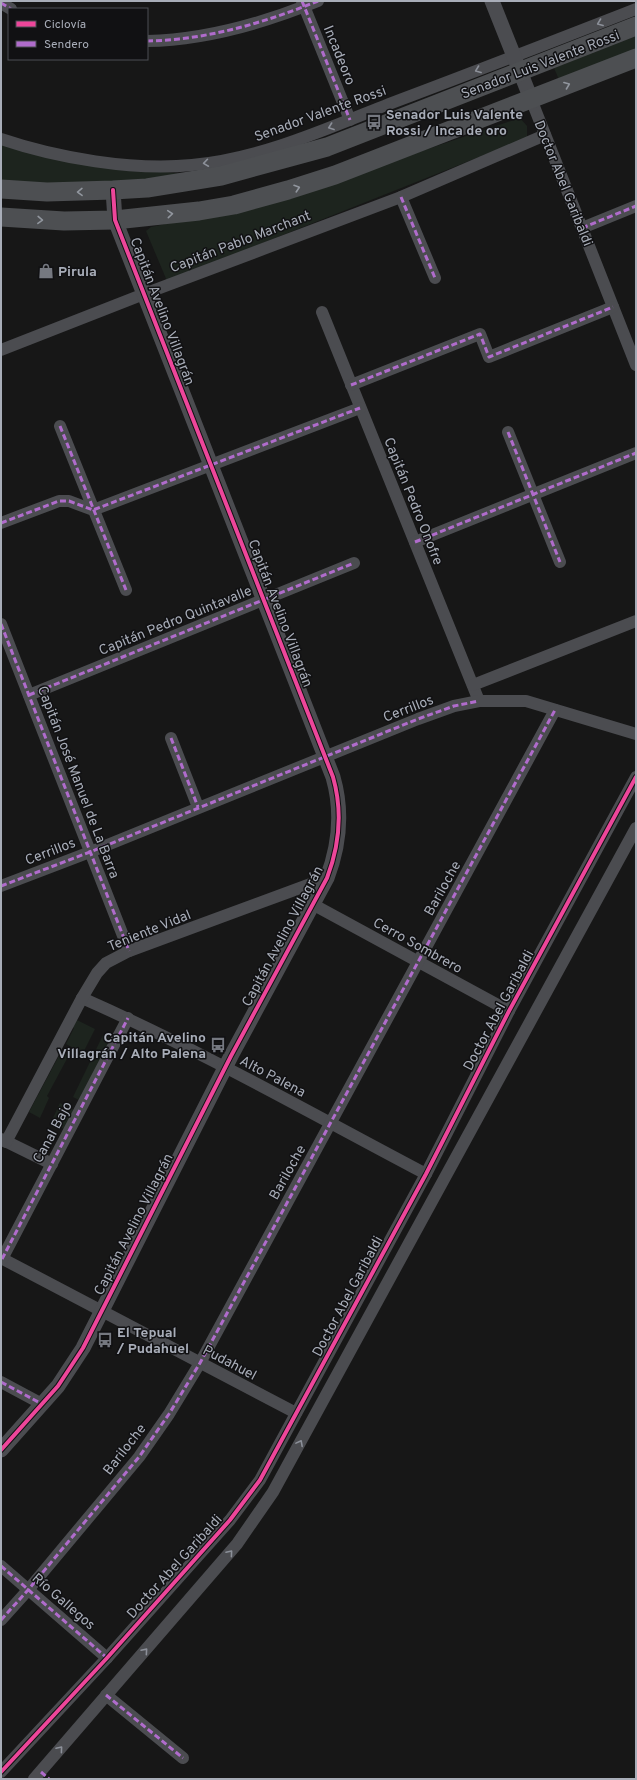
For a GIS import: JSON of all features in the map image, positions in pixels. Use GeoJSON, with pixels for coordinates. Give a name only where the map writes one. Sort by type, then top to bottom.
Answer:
{"type":"FeatureCollection","features":[{"type":"Feature","properties":{"kind":"main road","name":"Senador Luis Valente Rossi"},"geometry":{"type":"LineString","coordinates":[[1,189],[47,192],[113,190],[146,188],[221,176],[327,147],[517,64],[636,26]]}},
{"type":"Feature","properties":{"kind":"main road","name":"Senador Luis Valente Rossi"},"geometry":{"type":"LineString","coordinates":[[1,217],[64,221],[115,220],[199,211],[234,205],[288,190],[384,157],[636,58]]}},
{"type":"Feature","properties":{"kind":"street"},"geometry":{"type":"LineString","coordinates":[[148,41],[211,35],[303,4],[318,1]]}},
{"type":"Feature","properties":{"kind":"street","name":"Doctor Abel Garibaldi"},"geometry":{"type":"LineString","coordinates":[[492,1],[613,307],[633,346],[636,365]]}},
{"type":"Feature","properties":{"kind":"street","name":"Incadeoro"},"geometry":{"type":"LineString","coordinates":[[303,4],[350,120]]}},
{"type":"Feature","properties":{"kind":"street","name":"Senador Valente Rossi"},"geometry":{"type":"LineString","coordinates":[[1,139],[42,151],[76,158],[143,166],[168,167],[192,165],[237,157],[296,140],[350,120],[517,64],[636,9]]}},
{"type":"Feature","properties":{"kind":"street","name":"Capitán Pablo Marchant"},"geometry":{"type":"LineString","coordinates":[[1,350],[144,294],[401,197],[545,135]]}},
{"type":"Feature","properties":{"kind":"street","name":"Capitán Avelino Villagrán"},"geometry":{"type":"LineString","coordinates":[[1,1450],[67,1374],[82,1348],[225,1067],[314,905],[327,878],[336,853],[339,838],[340,812],[336,788],[326,757],[115,220],[113,190]]}},
{"type":"Feature","properties":{"kind":"street"},"geometry":{"type":"LineString","coordinates":[[401,197],[434,278]]}},
{"type":"Feature","properties":{"kind":"street"},"geometry":{"type":"LineString","coordinates":[[582,228],[636,206]]}},
{"type":"Feature","properties":{"kind":"street"},"geometry":{"type":"LineString","coordinates":[[351,385],[480,334],[489,357],[613,307]]}},
{"type":"Feature","properties":{"kind":"street","name":"Capitán Pedro Onofre"},"geometry":{"type":"LineString","coordinates":[[322,312],[479,701]]}},
{"type":"Feature","properties":{"kind":"street"},"geometry":{"type":"LineString","coordinates":[[1,523],[59,501],[69,501],[93,510],[360,408]]}},
{"type":"Feature","properties":{"kind":"street"},"geometry":{"type":"LineString","coordinates":[[60,426],[126,590]]}},
{"type":"Feature","properties":{"kind":"street"},"geometry":{"type":"LineString","coordinates":[[508,432],[560,562]]}},
{"type":"Feature","properties":{"kind":"street"},"geometry":{"type":"LineString","coordinates":[[415,542],[636,454]]}},
{"type":"Feature","properties":{"kind":"street","name":"Capitán Pedro Quintavalle"},"geometry":{"type":"LineString","coordinates":[[29,695],[354,563]]}},
{"type":"Feature","properties":{"kind":"street"},"geometry":{"type":"LineString","coordinates":[[473,685],[636,621]]}},
{"type":"Feature","properties":{"kind":"street","name":"Capitán José Manuel de La Barra"},"geometry":{"type":"LineString","coordinates":[[1,624],[129,951]]}},
{"type":"Feature","properties":{"kind":"street","name":"Cerrillos"},"geometry":{"type":"LineString","coordinates":[[1,886],[90,852],[198,807],[454,706],[479,701],[526,701],[636,734]]}},
{"type":"Feature","properties":{"kind":"street","name":"Bariloche"},"geometry":{"type":"LineString","coordinates":[[1,1620],[28,1590],[139,1457],[169,1414],[200,1363],[555,710]]}},
{"type":"Feature","properties":{"kind":"street"},"geometry":{"type":"LineString","coordinates":[[170,738],[198,807]]}},
{"type":"Feature","properties":{"kind":"street","name":"Doctor Abel Garibaldi"},"geometry":{"type":"LineString","coordinates":[[3,1767],[107,1658],[245,1501],[275,1455],[296,1413],[426,1174],[508,1011],[636,778]]}},
{"type":"Feature","properties":{"kind":"street","name":"Doctor Abel Garibaldi"},"geometry":{"type":"LineString","coordinates":[[42,1777],[106,1695],[237,1544],[258,1517],[636,828]]}},
{"type":"Feature","properties":{"kind":"street","name":"Teniente Vidal"},"geometry":{"type":"LineString","coordinates":[[4,1140],[82,998],[97,973],[106,963],[129,951],[327,878]]}},
{"type":"Feature","properties":{"kind":"street","name":"Cerro Sombrero"},"geometry":{"type":"LineString","coordinates":[[314,905],[508,1011]]}},
{"type":"Feature","properties":{"kind":"street","name":"Alto Palena"},"geometry":{"type":"LineString","coordinates":[[82,998],[128,1018],[225,1067],[426,1174]]}},
{"type":"Feature","properties":{"kind":"street","name":"Canal Bajo"},"geometry":{"type":"LineString","coordinates":[[2,1258],[128,1018]]}},
{"type":"Feature","properties":{"kind":"street"},"geometry":{"type":"LineString","coordinates":[[4,1140],[52,1164]]}},
{"type":"Feature","properties":{"kind":"street","name":"Pudahuel"},"geometry":{"type":"LineString","coordinates":[[2,1258],[296,1413]]}},
{"type":"Feature","properties":{"kind":"street"},"geometry":{"type":"LineString","coordinates":[[1,1382],[42,1404]]}},
{"type":"Feature","properties":{"kind":"street","name":"Río Gallegos"},"geometry":{"type":"LineString","coordinates":[[1,1566],[107,1658]]}},
{"type":"Feature","properties":{"kind":"street"},"geometry":{"type":"LineString","coordinates":[[106,1695],[183,1758]]}},
{"type":"Feature","properties":{"kind":"shaded area"},"geometry":{"type":"Polygon","coordinates":[[[636,36],[636,52],[560,82],[554,68],[636,36]]]}},
{"type":"Feature","properties":{"kind":"shaded area"},"geometry":{"type":"Polygon","coordinates":[[[520,118],[527,126],[527,138],[167,281],[146,231],[151,227],[200,217],[306,190],[520,118]]]}},
{"type":"Feature","properties":{"kind":"shaded area"},"geometry":{"type":"Polygon","coordinates":[[[1,142],[158,171],[183,174],[165,179],[45,185],[1,181],[1,142]]]}},
{"type":"Feature","properties":{"kind":"shaded area"},"geometry":{"type":"Polygon","coordinates":[[[75,1019],[95,1029],[83,1053],[66,1044],[74,1028],[71,1027],[75,1019]]]}},
{"type":"Feature","properties":{"kind":"shaded area"},"geometry":{"type":"Polygon","coordinates":[[[103,1035],[112,1039],[81,1101],[73,1097],[103,1035]]]}},
{"type":"Feature","properties":{"kind":"shaded area"},"geometry":{"type":"Polygon","coordinates":[[[61,1052],[69,1055],[47,1096],[49,1098],[40,1118],[29,1112],[61,1052]]]}},
{"type":"Feature","properties":{"kind":"shaded area"},"geometry":{"type":"Polygon","coordinates":[[[60,1103],[76,1111],[66,1130],[51,1122],[60,1103]]]}},
{"type":"Feature","properties":{"kind":"marked path"},"geometry":{"type":"LineString","coordinates":[[302,1],[350,120]]}},
{"type":"Feature","properties":{"kind":"marked path"},"geometry":{"type":"LineString","coordinates":[[148,41],[169,40],[213,34],[256,23],[318,1]]}},
{"type":"Feature","properties":{"kind":"marked path"},"geometry":{"type":"LineString","coordinates":[[1,3],[9,8]]}},
{"type":"Feature","properties":{"kind":"marked path"},"geometry":{"type":"LineString","coordinates":[[401,197],[435,278]]}},
{"type":"Feature","properties":{"kind":"marked path"},"geometry":{"type":"LineString","coordinates":[[582,228],[636,206]]}},
{"type":"Feature","properties":{"kind":"marked path"},"geometry":{"type":"LineString","coordinates":[[351,385],[480,334],[489,357],[613,307]]}},
{"type":"Feature","properties":{"kind":"marked path"},"geometry":{"type":"LineString","coordinates":[[1,523],[59,501],[69,501],[93,510],[360,408]]}},
{"type":"Feature","properties":{"kind":"marked path"},"geometry":{"type":"LineString","coordinates":[[60,426],[126,590]]}},
{"type":"Feature","properties":{"kind":"marked path"},"geometry":{"type":"LineString","coordinates":[[508,432],[560,562]]}},
{"type":"Feature","properties":{"kind":"marked path"},"geometry":{"type":"LineString","coordinates":[[415,542],[636,453]]}},
{"type":"Feature","properties":{"kind":"marked path"},"geometry":{"type":"LineString","coordinates":[[29,695],[354,563]]}},
{"type":"Feature","properties":{"kind":"marked path"},"geometry":{"type":"LineString","coordinates":[[1,624],[129,951]]}},
{"type":"Feature","properties":{"kind":"marked path"},"geometry":{"type":"LineString","coordinates":[[1,886],[90,852],[418,719],[454,706],[479,701]]}},
{"type":"Feature","properties":{"kind":"marked path"},"geometry":{"type":"LineString","coordinates":[[1,1620],[28,1590],[139,1457],[169,1414],[200,1363],[555,710]]}},
{"type":"Feature","properties":{"kind":"marked path"},"geometry":{"type":"LineString","coordinates":[[171,738],[198,807]]}},
{"type":"Feature","properties":{"kind":"marked path"},"geometry":{"type":"LineString","coordinates":[[2,1259],[128,1018]]}},
{"type":"Feature","properties":{"kind":"marked path"},"geometry":{"type":"LineString","coordinates":[[1,1382],[42,1404]]}},
{"type":"Feature","properties":{"kind":"marked path"},"geometry":{"type":"LineString","coordinates":[[1,1566],[107,1658]]}},
{"type":"Feature","properties":{"kind":"marked path"},"geometry":{"type":"LineString","coordinates":[[106,1695],[183,1758]]}},
{"type":"Feature","properties":{"kind":"marked path"},"geometry":{"type":"LineString","coordinates":[[41,1772],[49,1779]]}},
{"type":"Feature","properties":{"kind":"cycle path"},"geometry":{"type":"LineString","coordinates":[[1,1450],[58,1386],[83,1348],[231,1056],[327,878],[335,853],[339,828],[338,803],[333,777],[115,220],[113,190]]}},
{"type":"Feature","properties":{"kind":"cycle path"},"geometry":{"type":"LineString","coordinates":[[1,1772],[107,1658],[230,1520],[260,1480],[426,1174],[509,1011],[636,777]]}},
{"type":"Feature","properties":{"kind":"place","name":"Senador Luis Valente Rossi / Inca de oro"},"geometry":{"type":"Point","coordinates":[374,122]}},
{"type":"Feature","properties":{"kind":"place","name":"Pirula"},"geometry":{"type":"Point","coordinates":[46,271]}},
{"type":"Feature","properties":{"kind":"place","name":"Capitán Avelino Villagrán / Alto Palena"},"geometry":{"type":"Point","coordinates":[218,1045]}},
{"type":"Feature","properties":{"kind":"place","name":"El Tepual / Pudahuel"},"geometry":{"type":"Point","coordinates":[105,1340]}}]}
